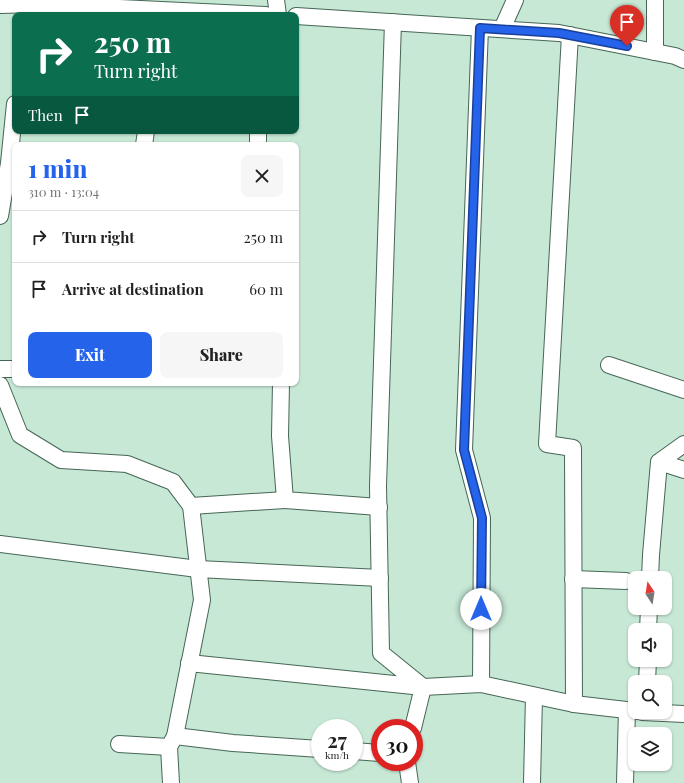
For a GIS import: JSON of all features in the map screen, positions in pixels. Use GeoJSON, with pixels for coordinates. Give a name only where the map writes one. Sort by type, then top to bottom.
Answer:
{"type":"FeatureCollection","features":[{"type":"Feature","properties":{"kind":"street"},"geometry":{"type":"LineString","coordinates":[[276,0],[278,12]]}},
{"type":"Feature","properties":{"kind":"street"},"geometry":{"type":"LineString","coordinates":[[502,29],[515,0]]}},
{"type":"Feature","properties":{"kind":"street"},"geometry":{"type":"LineString","coordinates":[[655,0],[655,52]]}},
{"type":"Feature","properties":{"kind":"street"},"geometry":{"type":"LineString","coordinates":[[0,5],[167,12]]}},
{"type":"Feature","properties":{"kind":"street"},"geometry":{"type":"LineString","coordinates":[[299,16],[559,33],[655,52],[684,60]]}},
{"type":"Feature","properties":{"kind":"street"},"geometry":{"type":"LineString","coordinates":[[393,22],[378,486],[381,654],[423,687]]}},
{"type":"Feature","properties":{"kind":"street"},"geometry":{"type":"LineString","coordinates":[[480,28],[464,450],[482,518],[481,684]]}},
{"type":"Feature","properties":{"kind":"street"},"geometry":{"type":"LineString","coordinates":[[570,35],[547,444],[573,448],[574,704]]}},
{"type":"Feature","properties":{"kind":"street"},"geometry":{"type":"LineString","coordinates":[[0,216],[9,163],[12,134]]}},
{"type":"Feature","properties":{"kind":"street"},"geometry":{"type":"LineString","coordinates":[[609,365],[684,390]]}},
{"type":"Feature","properties":{"kind":"street"},"geometry":{"type":"LineString","coordinates":[[0,369],[12,369]]}},
{"type":"Feature","properties":{"kind":"street"},"geometry":{"type":"LineString","coordinates":[[0,385],[20,435],[61,460],[127,464],[174,482],[191,506],[202,600],[172,741],[171,783]]}},
{"type":"Feature","properties":{"kind":"street"},"geometry":{"type":"LineString","coordinates":[[281,386],[280,436],[285,500]]}},
{"type":"Feature","properties":{"kind":"street"},"geometry":{"type":"LineString","coordinates":[[650,571],[659,462],[684,444]]}},
{"type":"Feature","properties":{"kind":"street"},"geometry":{"type":"LineString","coordinates":[[659,462],[684,470]]}},
{"type":"Feature","properties":{"kind":"street"},"geometry":{"type":"LineString","coordinates":[[191,506],[285,500],[379,507]]}},
{"type":"Feature","properties":{"kind":"street"},"geometry":{"type":"LineString","coordinates":[[0,544],[198,569],[380,578]]}},
{"type":"Feature","properties":{"kind":"street"},"geometry":{"type":"LineString","coordinates":[[573,579],[626,581]]}},
{"type":"Feature","properties":{"kind":"street"},"geometry":{"type":"LineString","coordinates":[[189,663],[423,687],[481,684],[574,704],[628,710]]}},
{"type":"Feature","properties":{"kind":"street"},"geometry":{"type":"LineString","coordinates":[[415,719],[423,687]]}},
{"type":"Feature","properties":{"kind":"street"},"geometry":{"type":"LineString","coordinates":[[532,783],[534,696]]}},
{"type":"Feature","properties":{"kind":"street"},"geometry":{"type":"LineString","coordinates":[[672,713],[684,714]]}},
{"type":"Feature","properties":{"kind":"street"},"geometry":{"type":"LineString","coordinates":[[626,783],[633,719]]}},
{"type":"Feature","properties":{"kind":"street"},"geometry":{"type":"LineString","coordinates":[[118,744],[172,741],[233,743],[311,748]]}},
{"type":"Feature","properties":{"kind":"street"},"geometry":{"type":"LineString","coordinates":[[408,771],[410,783]]}},
{"type":"Feature","properties":{"kind":"route"},"geometry":{"type":"LineString","coordinates":[[481,609],[482,518],[464,450],[480,28],[559,33],[627,46]]}}]}
